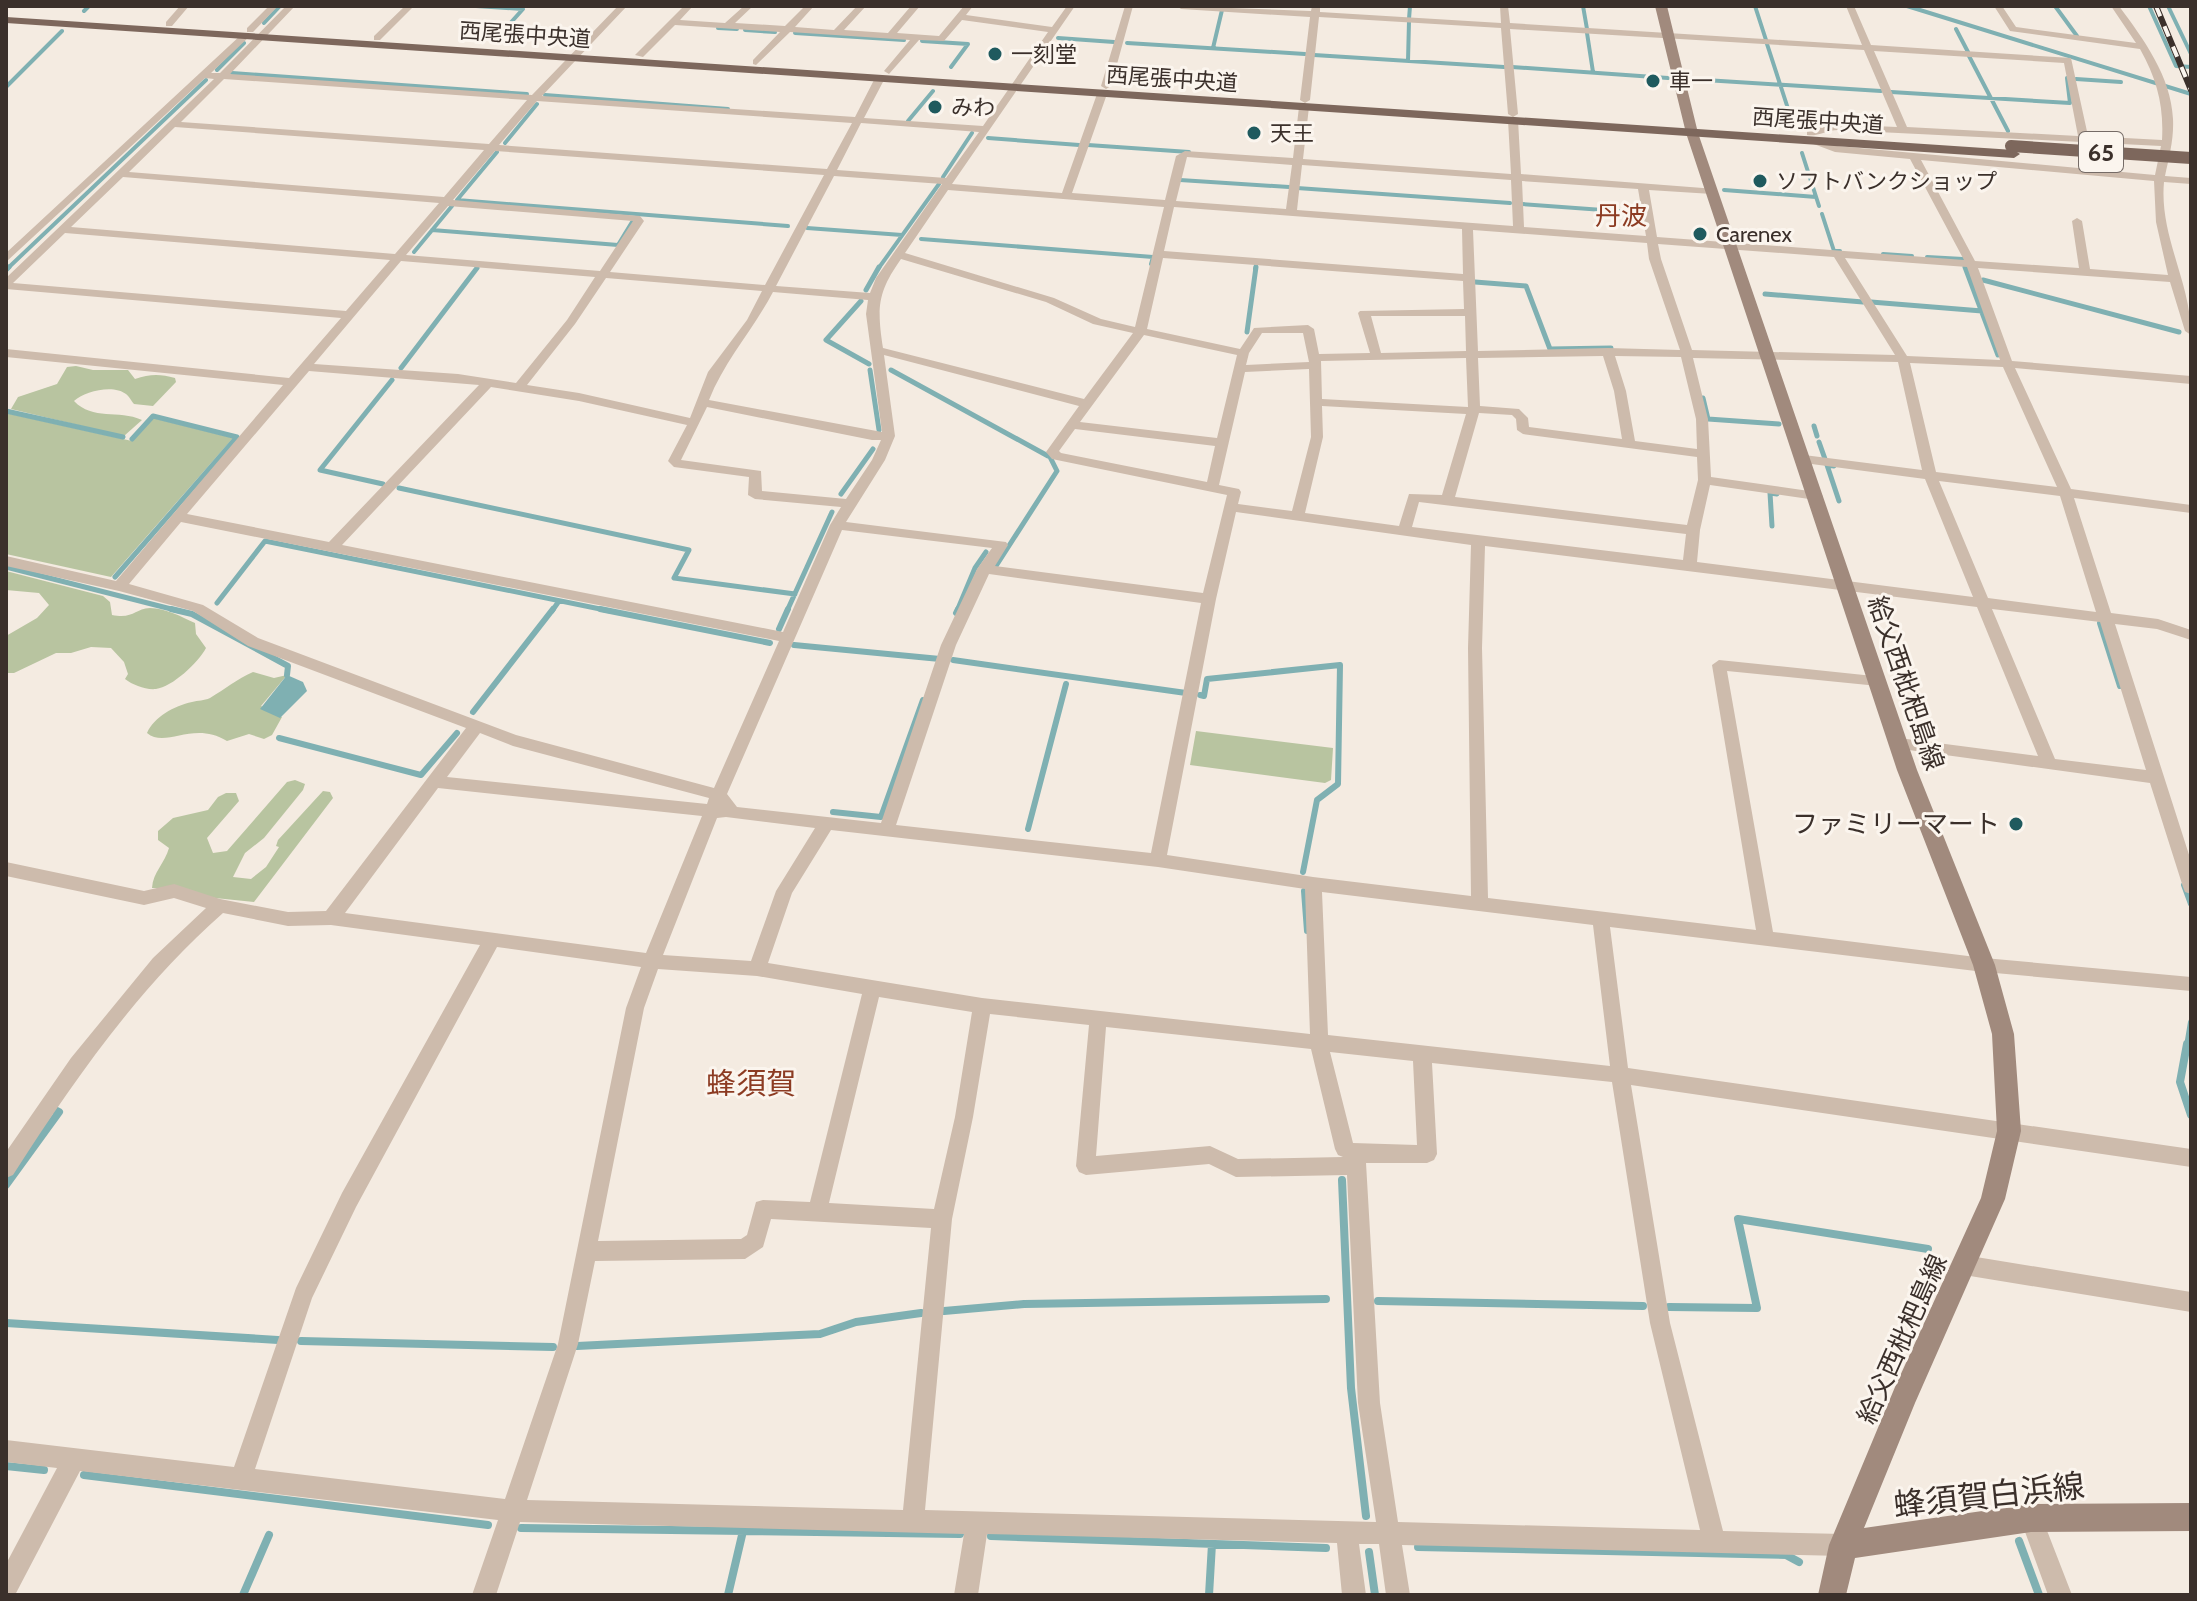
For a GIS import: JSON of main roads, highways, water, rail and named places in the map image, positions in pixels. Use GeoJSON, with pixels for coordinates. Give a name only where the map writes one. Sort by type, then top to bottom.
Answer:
{"type":"FeatureCollection","features":[{"type":"Feature","properties":{"kind":"main road","name":"給父西枇杷島線"},"geometry":{"type":"LineString","coordinates":[[1661,6],[1691,129],[1899,744],[1984,965],[2003,1034],[2009,1131],[1993,1199],[1904,1396],[1843,1545],[1832,1595]]}},
{"type":"Feature","properties":{"kind":"main road","name":"西尾張中央道"},"geometry":{"type":"LineString","coordinates":[[6,12],[247,33]]}},
{"type":"Feature","properties":{"kind":"main road","name":"西尾張中央道"},"geometry":{"type":"LineString","coordinates":[[6,20],[265,34],[2013,150],[2191,158]]}},
{"type":"Feature","properties":{"kind":"main road","name":"西尾張中央道"},"geometry":{"type":"LineString","coordinates":[[265,34],[377,38],[575,55],[640,55],[756,62],[884,76]]}},
{"type":"Feature","properties":{"kind":"main road","name":"西尾張中央道"},"geometry":{"type":"LineString","coordinates":[[2013,150],[2191,166]]}},
{"type":"Feature","properties":{"kind":"main road","name":"蜂須賀白浜線"},"geometry":{"type":"LineString","coordinates":[[1843,1545],[2031,1518],[2191,1517]]}},
{"type":"Feature","properties":{"kind":"water"},"geometry":{"type":"Polygon","coordinates":[[[287,675],[303,682],[307,691],[280,718],[260,709],[287,675]]]}},
{"type":"Feature","properties":{"kind":"waterway"},"geometry":{"type":"LineString","coordinates":[[84,11],[89,6]]}},
{"type":"Feature","properties":{"kind":"waterway"},"geometry":{"type":"LineString","coordinates":[[264,23],[280,6]]}},
{"type":"Feature","properties":{"kind":"waterway"},"geometry":{"type":"LineString","coordinates":[[476,6],[523,9],[496,39]]}},
{"type":"Feature","properties":{"kind":"waterway"},"geometry":{"type":"LineString","coordinates":[[1409,19],[1410,6]]}},
{"type":"Feature","properties":{"kind":"waterway"},"geometry":{"type":"LineString","coordinates":[[1583,6],[1587,29]]}},
{"type":"Feature","properties":{"kind":"waterway"},"geometry":{"type":"LineString","coordinates":[[1755,6],[1766,40]]}},
{"type":"Feature","properties":{"kind":"waterway"},"geometry":{"type":"LineString","coordinates":[[1907,6],[2191,94]]}},
{"type":"Feature","properties":{"kind":"waterway"},"geometry":{"type":"LineString","coordinates":[[2055,6],[2077,36]]}},
{"type":"Feature","properties":{"kind":"waterway"},"geometry":{"type":"LineString","coordinates":[[2149,6],[2176,66],[2191,67]]}},
{"type":"Feature","properties":{"kind":"waterway"},"geometry":{"type":"LineString","coordinates":[[2168,6],[2191,54]]}},
{"type":"Feature","properties":{"kind":"waterway"},"geometry":{"type":"LineString","coordinates":[[1213,48],[1222,10]]}},
{"type":"Feature","properties":{"kind":"waterway"},"geometry":{"type":"LineString","coordinates":[[1408,61],[1409,21]]}},
{"type":"Feature","properties":{"kind":"waterway"},"geometry":{"type":"LineString","coordinates":[[718,28],[737,29]]}},
{"type":"Feature","properties":{"kind":"waterway"},"geometry":{"type":"LineString","coordinates":[[1956,29],[1968,52]]}},
{"type":"Feature","properties":{"kind":"waterway"},"geometry":{"type":"LineString","coordinates":[[745,30],[775,32]]}},
{"type":"Feature","properties":{"kind":"waterway"},"geometry":{"type":"LineString","coordinates":[[6,87],[62,31]]}},
{"type":"Feature","properties":{"kind":"waterway"},"geometry":{"type":"LineString","coordinates":[[795,33],[904,40]]}},
{"type":"Feature","properties":{"kind":"waterway"},"geometry":{"type":"LineString","coordinates":[[1587,33],[1593,72]]}},
{"type":"Feature","properties":{"kind":"waterway"},"geometry":{"type":"LineString","coordinates":[[1058,38],[1114,42]]}},
{"type":"Feature","properties":{"kind":"waterway"},"geometry":{"type":"LineString","coordinates":[[922,41],[968,44],[951,67]]}},
{"type":"Feature","properties":{"kind":"waterway"},"geometry":{"type":"LineString","coordinates":[[217,70],[244,43]]}},
{"type":"Feature","properties":{"kind":"waterway"},"geometry":{"type":"LineString","coordinates":[[1127,43],[1305,54]]}},
{"type":"Feature","properties":{"kind":"waterway"},"geometry":{"type":"LineString","coordinates":[[1767,44],[1780,85]]}},
{"type":"Feature","properties":{"kind":"waterway"},"geometry":{"type":"LineString","coordinates":[[1314,55],[1408,61]]}},
{"type":"Feature","properties":{"kind":"waterway"},"geometry":{"type":"LineString","coordinates":[[1969,56],[1991,98]]}},
{"type":"Feature","properties":{"kind":"waterway"},"geometry":{"type":"LineString","coordinates":[[1408,61],[1504,67]]}},
{"type":"Feature","properties":{"kind":"waterway"},"geometry":{"type":"LineString","coordinates":[[1512,67],[1668,78]]}},
{"type":"Feature","properties":{"kind":"waterway"},"geometry":{"type":"LineString","coordinates":[[232,73],[527,94]]}},
{"type":"Feature","properties":{"kind":"waterway"},"geometry":{"type":"LineString","coordinates":[[1991,98],[2070,103],[2067,78]]}},
{"type":"Feature","properties":{"kind":"waterway"},"geometry":{"type":"LineString","coordinates":[[1689,79],[1780,85]]}},
{"type":"Feature","properties":{"kind":"waterway"},"geometry":{"type":"LineString","coordinates":[[2076,79],[2121,82]]}},
{"type":"Feature","properties":{"kind":"waterway"},"geometry":{"type":"LineString","coordinates":[[7,269],[206,80]]}},
{"type":"Feature","properties":{"kind":"waterway"},"geometry":{"type":"LineString","coordinates":[[1780,85],[1881,91]]}},
{"type":"Feature","properties":{"kind":"waterway"},"geometry":{"type":"LineString","coordinates":[[1780,85],[1792,121]]}},
{"type":"Feature","properties":{"kind":"waterway"},"geometry":{"type":"LineString","coordinates":[[908,121],[933,91]]}},
{"type":"Feature","properties":{"kind":"waterway"},"geometry":{"type":"LineString","coordinates":[[1891,92],[1991,98]]}},
{"type":"Feature","properties":{"kind":"waterway"},"geometry":{"type":"LineString","coordinates":[[545,95],[728,109]]}},
{"type":"Feature","properties":{"kind":"waterway"},"geometry":{"type":"LineString","coordinates":[[1991,98],[2008,131]]}},
{"type":"Feature","properties":{"kind":"waterway"},"geometry":{"type":"LineString","coordinates":[[505,143],[537,104]]}},
{"type":"Feature","properties":{"kind":"waterway"},"geometry":{"type":"LineString","coordinates":[[943,177],[972,133]]}},
{"type":"Feature","properties":{"kind":"waterway"},"geometry":{"type":"LineString","coordinates":[[988,138],[1079,145]]}},
{"type":"Feature","properties":{"kind":"waterway"},"geometry":{"type":"LineString","coordinates":[[1088,145],[1189,152]]}},
{"type":"Feature","properties":{"kind":"waterway"},"geometry":{"type":"LineString","coordinates":[[497,152],[457,200],[788,226]]}},
{"type":"Feature","properties":{"kind":"waterway"},"geometry":{"type":"LineString","coordinates":[[1802,153],[1819,206]]}},
{"type":"Feature","properties":{"kind":"waterway"},"geometry":{"type":"LineString","coordinates":[[1180,180],[1289,187]]}},
{"type":"Feature","properties":{"kind":"waterway"},"geometry":{"type":"LineString","coordinates":[[878,269],[939,184]]}},
{"type":"Feature","properties":{"kind":"waterway"},"geometry":{"type":"LineString","coordinates":[[1297,188],[1510,203]]}},
{"type":"Feature","properties":{"kind":"waterway"},"geometry":{"type":"LineString","coordinates":[[1724,190],[1816,197]]}},
{"type":"Feature","properties":{"kind":"waterway"},"geometry":{"type":"LineString","coordinates":[[1522,204],[1644,213]]}},
{"type":"Feature","properties":{"kind":"waterway"},"geometry":{"type":"LineString","coordinates":[[432,230],[452,206]]}},
{"type":"Feature","properties":{"kind":"waterway"},"geometry":{"type":"LineString","coordinates":[[1822,214],[1834,251],[1840,251]]}},
{"type":"Feature","properties":{"kind":"waterway"},"geometry":{"type":"LineString","coordinates":[[432,230],[618,245],[632,222]]}},
{"type":"Feature","properties":{"kind":"waterway"},"geometry":{"type":"LineString","coordinates":[[807,228],[902,235]]}},
{"type":"Feature","properties":{"kind":"waterway"},"geometry":{"type":"LineString","coordinates":[[414,252],[432,230]]}},
{"type":"Feature","properties":{"kind":"waterway"},"geometry":{"type":"LineString","coordinates":[[921,239],[1153,257],[1151,264]]}},
{"type":"Feature","properties":{"kind":"waterway"},"geometry":{"type":"LineString","coordinates":[[1883,254],[1912,256]]}},
{"type":"Feature","properties":{"kind":"waterway"},"geometry":{"type":"LineString","coordinates":[[1927,257],[1963,259]]}},
{"type":"Feature","properties":{"kind":"waterway"},"geometry":{"type":"LineString","coordinates":[[1255,269],[1256,265]]}},
{"type":"Feature","properties":{"kind":"waterway"},"geometry":{"type":"LineString","coordinates":[[866,290],[879,267]]}},
{"type":"Feature","properties":{"kind":"waterway"},"geometry":{"type":"LineString","coordinates":[[1247,332],[1256,267]]}},
{"type":"Feature","properties":{"kind":"waterway"},"geometry":{"type":"LineString","coordinates":[[1965,267],[1981,311]]}},
{"type":"Feature","properties":{"kind":"waterway"},"geometry":{"type":"LineString","coordinates":[[401,368],[477,268]]}},
{"type":"Feature","properties":{"kind":"waterway"},"geometry":{"type":"LineString","coordinates":[[1983,280],[2179,332]]}},
{"type":"Feature","properties":{"kind":"waterway"},"geometry":{"type":"LineString","coordinates":[[1475,282],[1526,286],[1550,349],[1611,348]]}},
{"type":"Feature","properties":{"kind":"waterway"},"geometry":{"type":"LineString","coordinates":[[1765,294],[1863,302]]}},
{"type":"Feature","properties":{"kind":"waterway"},"geometry":{"type":"LineString","coordinates":[[861,301],[826,340],[869,364]]}},
{"type":"Feature","properties":{"kind":"waterway"},"geometry":{"type":"LineString","coordinates":[[1871,302],[1981,311]]}},
{"type":"Feature","properties":{"kind":"waterway"},"geometry":{"type":"LineString","coordinates":[[1981,311],[1998,355]]}},
{"type":"Feature","properties":{"kind":"waterway"},"geometry":{"type":"LineString","coordinates":[[870,370],[879,430]]}},
{"type":"Feature","properties":{"kind":"waterway"},"geometry":{"type":"LineString","coordinates":[[891,370],[1048,456]]}},
{"type":"Feature","properties":{"kind":"waterway"},"geometry":{"type":"LineString","coordinates":[[383,484],[320,470],[392,380]]}},
{"type":"Feature","properties":{"kind":"waterway"},"geometry":{"type":"LineString","coordinates":[[1703,398],[1708,419],[1779,424]]}},
{"type":"Feature","properties":{"kind":"waterway"},"geometry":{"type":"LineString","coordinates":[[6,411],[123,437]]}},
{"type":"Feature","properties":{"kind":"waterway"},"geometry":{"type":"LineString","coordinates":[[115,577],[237,437],[153,416],[132,439]]}},
{"type":"Feature","properties":{"kind":"waterway"},"geometry":{"type":"LineString","coordinates":[[1814,426],[1817,436]]}},
{"type":"Feature","properties":{"kind":"waterway"},"geometry":{"type":"LineString","coordinates":[[1819,442],[1825,459]]}},
{"type":"Feature","properties":{"kind":"waterway"},"geometry":{"type":"LineString","coordinates":[[841,494],[873,449]]}},
{"type":"Feature","properties":{"kind":"waterway"},"geometry":{"type":"LineString","coordinates":[[996,566],[1057,471],[1049,455]]}},
{"type":"Feature","properties":{"kind":"waterway"},"geometry":{"type":"LineString","coordinates":[[1834,466],[1827,465],[1839,501]]}},
{"type":"Feature","properties":{"kind":"waterway"},"geometry":{"type":"LineString","coordinates":[[399,488],[689,550],[674,578],[795,594]]}},
{"type":"Feature","properties":{"kind":"waterway"},"geometry":{"type":"LineString","coordinates":[[1772,526],[1770,493],[1777,494]]}},
{"type":"Feature","properties":{"kind":"waterway"},"geometry":{"type":"LineString","coordinates":[[795,594],[832,512]]}},
{"type":"Feature","properties":{"kind":"waterway"},"geometry":{"type":"LineString","coordinates":[[217,603],[265,541],[610,611]]}},
{"type":"Feature","properties":{"kind":"waterway"},"geometry":{"type":"LineString","coordinates":[[957,611],[975,568],[986,552]]}},
{"type":"Feature","properties":{"kind":"waterway"},"geometry":{"type":"LineString","coordinates":[[6,567],[173,610]]}},
{"type":"Feature","properties":{"kind":"waterway"},"geometry":{"type":"LineString","coordinates":[[787,611],[795,594]]}},
{"type":"Feature","properties":{"kind":"waterway"},"geometry":{"type":"LineString","coordinates":[[552,611],[559,601]]}},
{"type":"Feature","properties":{"kind":"waterway"},"geometry":{"type":"LineString","coordinates":[[473,712],[553,609]]}},
{"type":"Feature","properties":{"kind":"waterway"},"geometry":{"type":"LineString","coordinates":[[600,609],[610,611]]}},
{"type":"Feature","properties":{"kind":"waterway"},"geometry":{"type":"LineString","coordinates":[[779,629],[788,609]]}},
{"type":"Feature","properties":{"kind":"waterway"},"geometry":{"type":"LineString","coordinates":[[173,610],[192,614],[288,666],[287,675]]}},
{"type":"Feature","properties":{"kind":"waterway"},"geometry":{"type":"LineString","coordinates":[[173,610],[179,611]]}},
{"type":"Feature","properties":{"kind":"waterway"},"geometry":{"type":"LineString","coordinates":[[610,611],[770,643]]}},
{"type":"Feature","properties":{"kind":"waterway"},"geometry":{"type":"LineString","coordinates":[[2100,623],[2120,686]]}},
{"type":"Feature","properties":{"kind":"waterway"},"geometry":{"type":"LineString","coordinates":[[794,645],[940,659]]}},
{"type":"Feature","properties":{"kind":"waterway"},"geometry":{"type":"LineString","coordinates":[[953,660],[1186,693]]}},
{"type":"Feature","properties":{"kind":"waterway"},"geometry":{"type":"LineString","coordinates":[[1200,695],[1204,696],[1207,679],[1340,665],[1338,784],[1317,800],[1303,872]]}},
{"type":"Feature","properties":{"kind":"waterway"},"geometry":{"type":"LineString","coordinates":[[1028,829],[1066,684]]}},
{"type":"Feature","properties":{"kind":"waterway"},"geometry":{"type":"LineString","coordinates":[[833,812],[881,817],[923,700]]}},
{"type":"Feature","properties":{"kind":"waterway"},"geometry":{"type":"LineString","coordinates":[[279,738],[421,775],[457,733]]}},
{"type":"Feature","properties":{"kind":"waterway"},"geometry":{"type":"LineString","coordinates":[[2184,885],[2191,904]]}},
{"type":"Feature","properties":{"kind":"waterway"},"geometry":{"type":"LineString","coordinates":[[1304,891],[1307,931]]}},
{"type":"Feature","properties":{"kind":"waterway"},"geometry":{"type":"LineString","coordinates":[[2187,1046],[2191,1022]]}},
{"type":"Feature","properties":{"kind":"waterway"},"geometry":{"type":"LineString","coordinates":[[2187,1044],[2180,1082],[2191,1115]]}},
{"type":"Feature","properties":{"kind":"waterway"},"geometry":{"type":"LineString","coordinates":[[6,1185],[59,1112],[53,1109]]}},
{"type":"Feature","properties":{"kind":"waterway"},"geometry":{"type":"LineString","coordinates":[[1342,1180],[1351,1388],[1366,1516]]}},
{"type":"Feature","properties":{"kind":"waterway"},"geometry":{"type":"LineString","coordinates":[[1669,1307],[1757,1308],[1738,1219],[1928,1249]]}},
{"type":"Feature","properties":{"kind":"waterway"},"geometry":{"type":"LineString","coordinates":[[944,1311],[1024,1304],[1326,1299]]}},
{"type":"Feature","properties":{"kind":"waterway"},"geometry":{"type":"LineString","coordinates":[[1378,1301],[1643,1306]]}},
{"type":"Feature","properties":{"kind":"waterway"},"geometry":{"type":"LineString","coordinates":[[577,1346],[820,1334],[856,1322],[921,1313]]}},
{"type":"Feature","properties":{"kind":"waterway"},"geometry":{"type":"LineString","coordinates":[[6,1323],[278,1340]]}},
{"type":"Feature","properties":{"kind":"waterway"},"geometry":{"type":"LineString","coordinates":[[301,1341],[553,1347]]}},
{"type":"Feature","properties":{"kind":"waterway"},"geometry":{"type":"LineString","coordinates":[[6,1466],[44,1470]]}},
{"type":"Feature","properties":{"kind":"waterway"},"geometry":{"type":"LineString","coordinates":[[84,1475],[488,1525]]}},
{"type":"Feature","properties":{"kind":"waterway"},"geometry":{"type":"LineString","coordinates":[[521,1528],[743,1531]]}},
{"type":"Feature","properties":{"kind":"waterway"},"geometry":{"type":"LineString","coordinates":[[728,1595],[743,1531]]}},
{"type":"Feature","properties":{"kind":"waterway"},"geometry":{"type":"LineString","coordinates":[[743,1531],[960,1534]]}},
{"type":"Feature","properties":{"kind":"waterway"},"geometry":{"type":"LineString","coordinates":[[243,1595],[269,1535]]}},
{"type":"Feature","properties":{"kind":"waterway"},"geometry":{"type":"LineString","coordinates":[[991,1536],[1326,1548]]}},
{"type":"Feature","properties":{"kind":"waterway"},"geometry":{"type":"LineString","coordinates":[[2019,1541],[2039,1595]]}},
{"type":"Feature","properties":{"kind":"waterway"},"geometry":{"type":"LineString","coordinates":[[1209,1595],[1212,1544]]}},
{"type":"Feature","properties":{"kind":"waterway"},"geometry":{"type":"LineString","coordinates":[[1418,1547],[1786,1555],[1799,1562]]}},
{"type":"Feature","properties":{"kind":"waterway"},"geometry":{"type":"LineString","coordinates":[[1369,1552],[1375,1595]]}},
{"type":"Feature","properties":{"kind":"railway"},"geometry":{"type":"LineString","coordinates":[[2156,6],[2191,90]]}},
{"type":"Feature","properties":{"kind":"place","name":"一刻堂"},"geometry":{"type":"Point","coordinates":[995,54]}},
{"type":"Feature","properties":{"kind":"place","name":"車一"},"geometry":{"type":"Point","coordinates":[1653,81]}},
{"type":"Feature","properties":{"kind":"place","name":"みわ"},"geometry":{"type":"Point","coordinates":[935,107]}},
{"type":"Feature","properties":{"kind":"place","name":"天王"},"geometry":{"type":"Point","coordinates":[1254,133]}},
{"type":"Feature","properties":{"kind":"place","name":"ソフトバンクショップ"},"geometry":{"type":"Point","coordinates":[1760,181]}},
{"type":"Feature","properties":{"kind":"place","name":"Carenex"},"geometry":{"type":"Point","coordinates":[1700,234]}},
{"type":"Feature","properties":{"kind":"place","name":"ファミリーマート"},"geometry":{"type":"Point","coordinates":[2016,824]}},
{"type":"Feature","properties":{"kind":"district","name":"丹波"},"geometry":{"type":"Point","coordinates":[1621,216]}},
{"type":"Feature","properties":{"kind":"district","name":"蜂須賀"},"geometry":{"type":"Point","coordinates":[751,1083]}}]}
